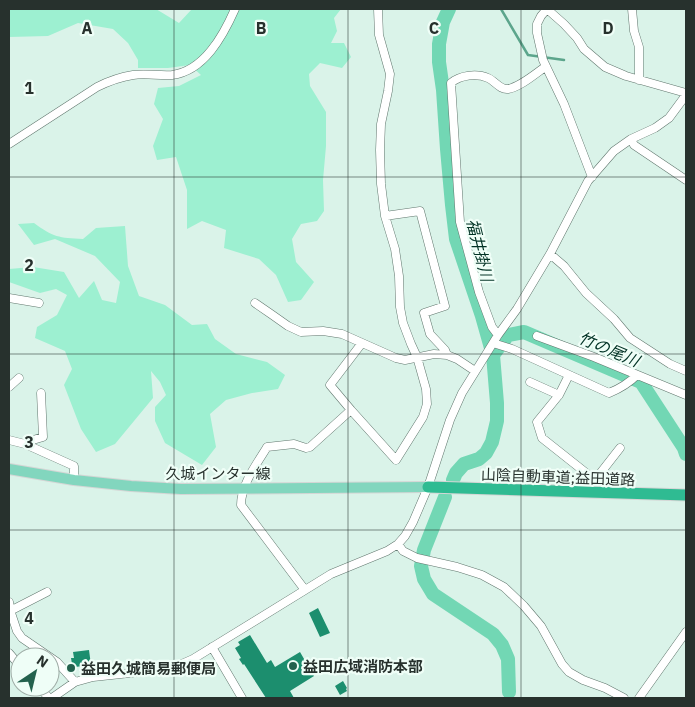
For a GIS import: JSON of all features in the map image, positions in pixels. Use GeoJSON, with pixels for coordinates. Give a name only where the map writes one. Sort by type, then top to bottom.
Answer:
{"type":"FeatureCollection","features":[{"type":"Feature","properties":{"kind":"highway","name":"山陰自動車道;益田道路"},"geometry":{"type":"LineString","coordinates":[[428,487],[686,495]]}},
{"type":"Feature","properties":{"kind":"main road","name":"久城インター線"},"geometry":{"type":"LineString","coordinates":[[9,469],[74,480],[181,489],[428,487]]}},
{"type":"Feature","properties":{"kind":"street"},"geometry":{"type":"LineString","coordinates":[[9,144],[112,79],[134,75],[184,73],[196,66],[209,53],[228,24],[235,9]]}},
{"type":"Feature","properties":{"kind":"street"},"geometry":{"type":"LineString","coordinates":[[362,342],[330,385],[396,460],[423,417],[427,404],[426,389],[418,357],[410,344],[403,323],[395,250],[385,216],[381,184],[380,133],[390,74],[379,35],[378,9]]}},
{"type":"Feature","properties":{"kind":"street"},"geometry":{"type":"LineString","coordinates":[[51,698],[75,682],[93,677],[158,670],[177,666],[193,659],[331,574],[380,554],[398,544],[405,536],[428,487],[450,420],[462,393],[498,335],[517,309],[550,254],[582,192],[592,177],[614,152],[631,139],[655,128],[669,118],[686,94],[626,76],[606,67],[584,50],[570,31],[547,9],[537,24],[537,33],[545,67],[564,104],[592,177]]}},
{"type":"Feature","properties":{"kind":"street"},"geometry":{"type":"LineString","coordinates":[[632,9],[634,30],[639,47],[639,80]]}},
{"type":"Feature","properties":{"kind":"street"},"geometry":{"type":"LineString","coordinates":[[498,335],[492,327],[479,292],[460,222],[451,82],[465,76],[481,76],[506,89],[514,87],[545,67]]}},
{"type":"Feature","properties":{"kind":"street"},"geometry":{"type":"LineString","coordinates":[[631,139],[634,145],[686,180]]}},
{"type":"Feature","properties":{"kind":"street"},"geometry":{"type":"LineString","coordinates":[[385,216],[420,211],[445,306],[424,313],[430,334],[447,354]]}},
{"type":"Feature","properties":{"kind":"street"},"geometry":{"type":"LineString","coordinates":[[550,254],[564,266],[586,293],[614,319],[630,338],[670,364],[686,371]]}},
{"type":"Feature","properties":{"kind":"street"},"geometry":{"type":"LineString","coordinates":[[9,298],[38,303]]}},
{"type":"Feature","properties":{"kind":"street"},"geometry":{"type":"LineString","coordinates":[[255,303],[288,326],[301,332],[323,331],[342,334],[396,358],[405,360],[434,354],[447,354],[475,371]]}},
{"type":"Feature","properties":{"kind":"street"},"geometry":{"type":"LineString","coordinates":[[537,336],[686,395]]}},
{"type":"Feature","properties":{"kind":"street"},"geometry":{"type":"LineString","coordinates":[[493,343],[512,349],[608,393],[616,390],[636,375]]}},
{"type":"Feature","properties":{"kind":"street"},"geometry":{"type":"LineString","coordinates":[[569,375],[559,395],[537,422],[542,438],[595,480],[620,448]]}},
{"type":"Feature","properties":{"kind":"street"},"geometry":{"type":"LineString","coordinates":[[9,387],[19,378]]}},
{"type":"Feature","properties":{"kind":"street"},"geometry":{"type":"LineString","coordinates":[[530,382],[559,395]]}},
{"type":"Feature","properties":{"kind":"street"},"geometry":{"type":"LineString","coordinates":[[28,445],[33,440],[43,438],[41,393]]}},
{"type":"Feature","properties":{"kind":"street"},"geometry":{"type":"LineString","coordinates":[[305,590],[241,505],[241,496],[268,447],[294,444],[306,448],[310,447],[351,410]]}},
{"type":"Feature","properties":{"kind":"street"},"geometry":{"type":"LineString","coordinates":[[9,440],[28,445],[74,466],[74,480]]}},
{"type":"Feature","properties":{"kind":"street"},"geometry":{"type":"LineString","coordinates":[[398,544],[403,551],[417,558],[482,575],[504,587],[541,626],[562,664],[569,672],[624,698]]}},
{"type":"Feature","properties":{"kind":"street"},"geometry":{"type":"LineString","coordinates":[[10,611],[47,592]]}},
{"type":"Feature","properties":{"kind":"street"},"geometry":{"type":"LineString","coordinates":[[9,602],[17,631],[22,638],[57,662],[75,682]]}},
{"type":"Feature","properties":{"kind":"street"},"geometry":{"type":"LineString","coordinates":[[639,698],[686,632]]}},
{"type":"Feature","properties":{"kind":"street"},"geometry":{"type":"LineString","coordinates":[[212,648],[242,698]]}},
{"type":"Feature","properties":{"kind":"green space"},"geometry":{"type":"Polygon","coordinates":[[[9,9],[156,9],[179,23],[192,9],[341,9],[334,18],[337,31],[331,43],[344,43],[351,57],[342,68],[320,63],[309,74],[310,86],[326,112],[323,180],[324,211],[317,221],[301,224],[292,239],[296,262],[314,282],[301,300],[288,302],[276,275],[259,259],[224,248],[226,230],[202,221],[187,229],[187,190],[176,157],[157,160],[153,146],[163,119],[154,104],[158,88],[179,86],[201,75],[190,65],[168,68],[138,68],[138,60],[128,43],[113,29],[78,23],[48,36],[9,37],[9,9]]]}},
{"type":"Feature","properties":{"kind":"green space"},"geometry":{"type":"Polygon","coordinates":[[[34,223],[57,236],[83,239],[96,228],[125,226],[128,266],[139,296],[165,305],[192,325],[207,324],[215,339],[236,354],[267,362],[285,375],[278,389],[226,400],[210,414],[216,447],[202,465],[165,443],[155,421],[155,407],[166,395],[160,382],[151,371],[153,398],[115,444],[96,452],[81,429],[64,385],[72,369],[65,351],[35,338],[37,327],[57,315],[67,295],[56,289],[40,293],[9,282],[9,269],[33,267],[64,272],[79,298],[94,281],[102,300],[116,303],[120,282],[95,256],[55,239],[34,245],[18,224],[34,223]]]}},
{"type":"Feature","properties":{"kind":"building"},"geometry":{"type":"Polygon","coordinates":[[[318,608],[330,633],[320,637],[309,613],[318,608]]]}},
{"type":"Feature","properties":{"kind":"building","name":"益田広域消防本部"},"geometry":{"type":"Polygon","coordinates":[[[250,635],[267,663],[271,660],[275,667],[300,652],[314,676],[290,691],[294,698],[266,698],[239,659],[241,658],[235,648],[240,645],[238,642],[250,635]]]}},
{"type":"Feature","properties":{"kind":"building"},"geometry":{"type":"Polygon","coordinates":[[[89,650],[91,665],[75,667],[74,672],[67,664],[72,664],[73,652],[89,650]]]}},
{"type":"Feature","properties":{"kind":"building"},"geometry":{"type":"Polygon","coordinates":[[[343,681],[347,691],[340,695],[335,686],[343,681]]]}},
{"type":"Feature","properties":{"kind":"waterway","name":"福井掛川"},"geometry":{"type":"LineString","coordinates":[[449,9],[443,22],[439,44],[439,62],[456,239],[493,355],[497,403],[497,421],[492,442],[486,453],[479,459],[464,464],[453,480]]}},
{"type":"Feature","properties":{"kind":"waterway"},"geometry":{"type":"LineString","coordinates":[[501,9],[528,55],[564,60]]}},
{"type":"Feature","properties":{"kind":"waterway","name":"竹の尾川"},"geometry":{"type":"LineString","coordinates":[[493,355],[508,335],[524,332],[641,382],[686,454]]}},
{"type":"Feature","properties":{"kind":"waterway","name":"福井掛川"},"geometry":{"type":"LineString","coordinates":[[445,497],[424,550],[421,566],[424,579],[433,594],[493,634],[502,645],[508,659],[509,692]]}},
{"type":"Feature","properties":{"kind":"waterway","name":"福井掛川"},"geometry":{"type":"LineString","coordinates":[[509,692],[510,698]]}},
{"type":"Feature","properties":{"kind":"place","name":"益田広域消防本部"},"geometry":{"type":"Point","coordinates":[293,666]}},
{"type":"Feature","properties":{"kind":"place","name":"益田久城簡易郵便局"},"geometry":{"type":"Point","coordinates":[71,668]}}]}
